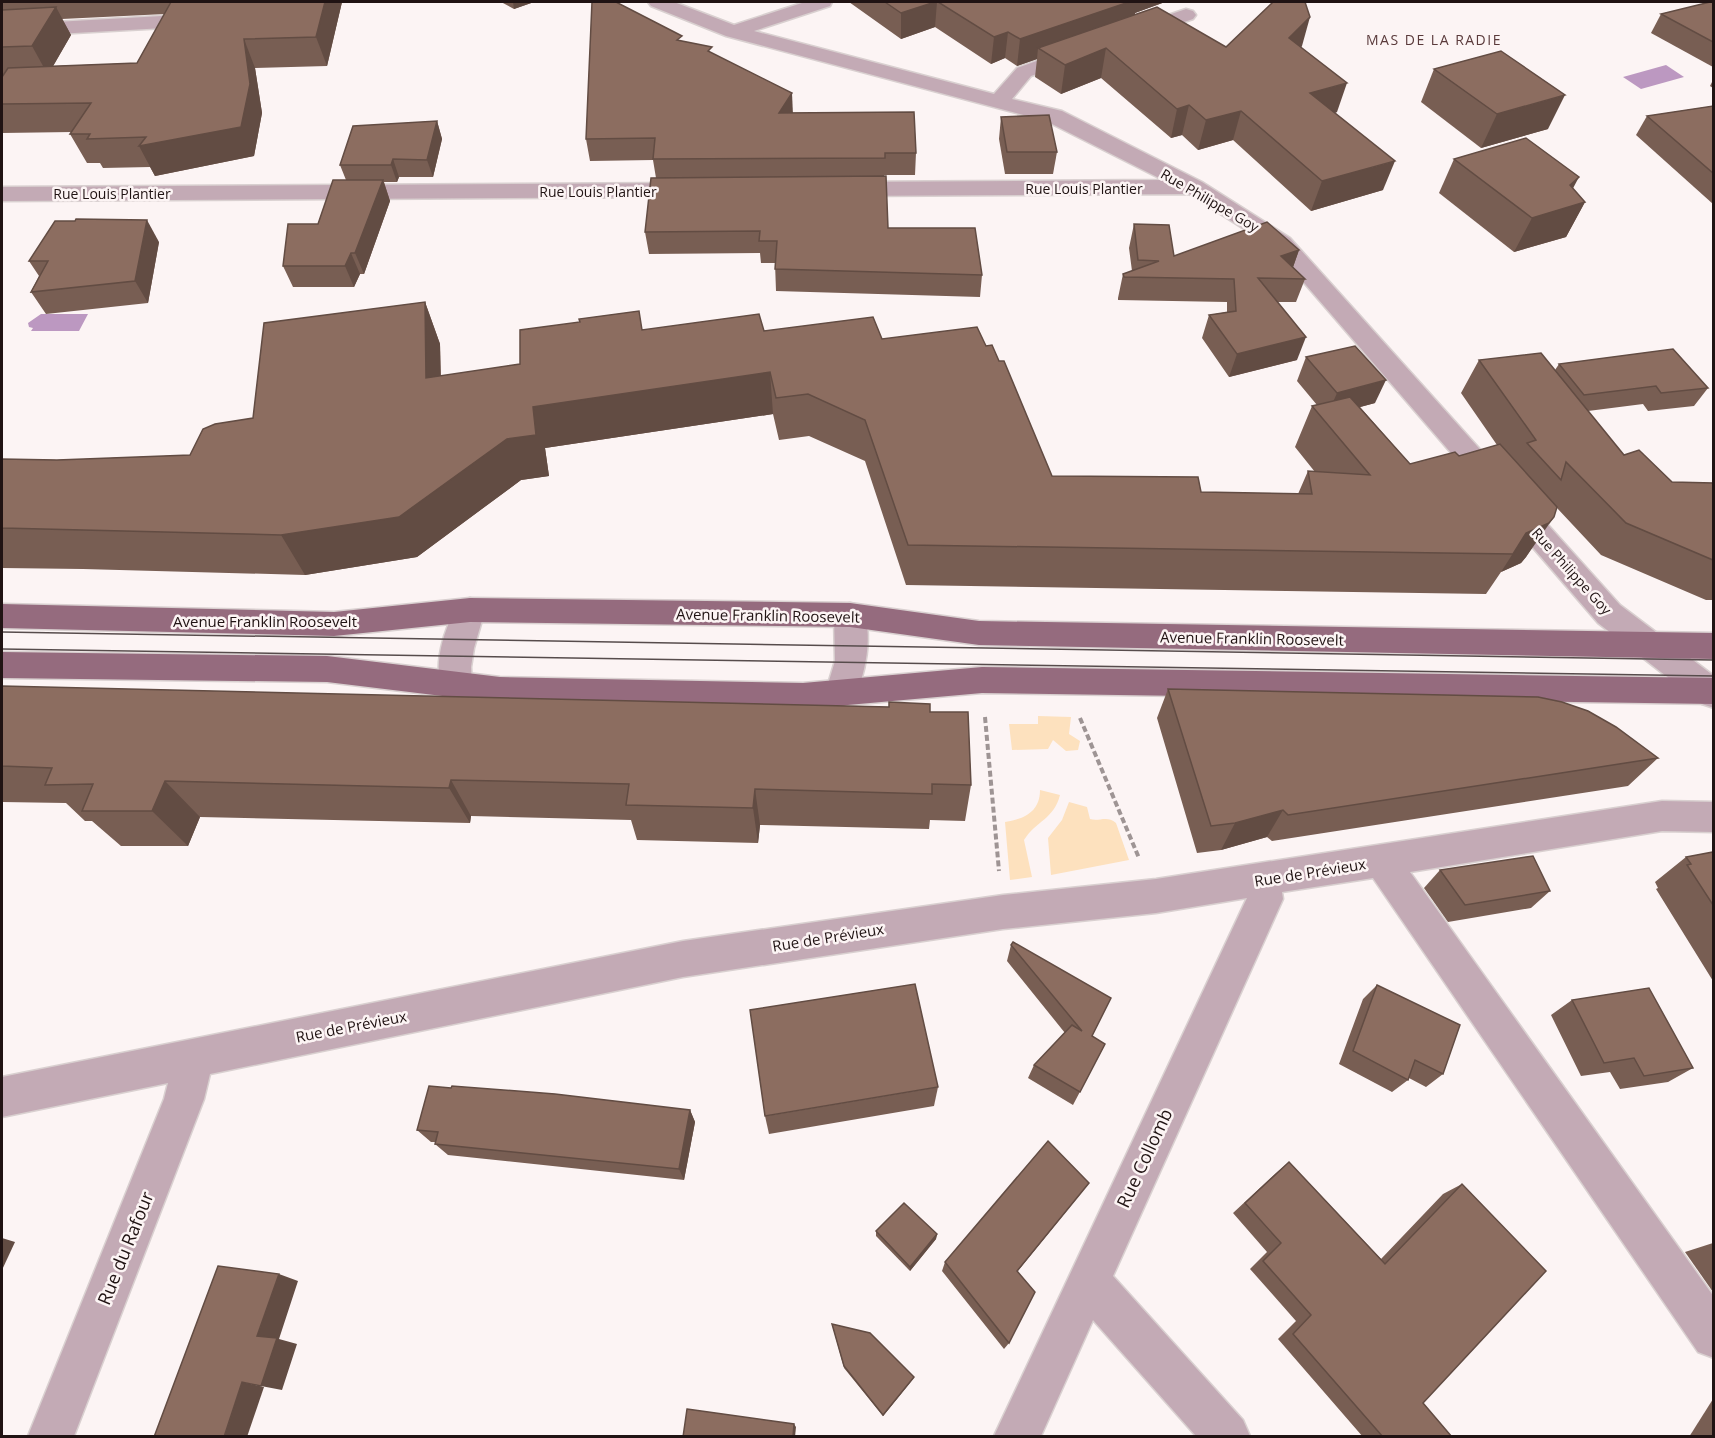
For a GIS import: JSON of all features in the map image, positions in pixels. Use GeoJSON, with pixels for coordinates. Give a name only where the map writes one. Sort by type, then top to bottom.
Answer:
{"type":"FeatureCollection","features":[{"type":"Feature","properties":{"kind":"main road","name":"Avenue Franklin Roosevelt"},"geometry":{"type":"LineString","coordinates":[[2,616],[334,624],[470,610],[850,615],[980,633],[1713,646]]}},
{"type":"Feature","properties":{"kind":"main road"},"geometry":{"type":"LineString","coordinates":[[2,665],[327,669],[456,686],[512,690],[803,696],[982,680],[1712,692]]}},
{"type":"Feature","properties":{"kind":"street"},"geometry":{"type":"LineString","coordinates":[[2,31],[219,19],[251,2]]}},
{"type":"Feature","properties":{"kind":"street","name":"Rue Philippe Goy"},"geometry":{"type":"LineString","coordinates":[[658,2],[733,32],[1054,116],[1194,188],[1282,243],[1609,614],[1645,644],[1712,692]]}},
{"type":"Feature","properties":{"kind":"street"},"geometry":{"type":"LineString","coordinates":[[733,32],[823,2]]}},
{"type":"Feature","properties":{"kind":"street"},"geometry":{"type":"LineString","coordinates":[[999,101],[1024,72],[1186,15]]}},
{"type":"Feature","properties":{"kind":"street","name":"Rue Louis Plantier"},"geometry":{"type":"LineString","coordinates":[[824,190],[1194,188]]}},
{"type":"Feature","properties":{"kind":"street","name":"Rue Louis Plantier"},"geometry":{"type":"LineString","coordinates":[[2,194],[717,190]]}},
{"type":"Feature","properties":{"kind":"street"},"geometry":{"type":"LineString","coordinates":[[456,686],[454,674],[456,655],[470,610]]}},
{"type":"Feature","properties":{"kind":"street"},"geometry":{"type":"LineString","coordinates":[[841,694],[850,661],[850,615]]}},
{"type":"Feature","properties":{"kind":"street","name":"Rue de Prévieux"},"geometry":{"type":"LineString","coordinates":[[1662,816],[1713,793]]}},
{"type":"Feature","properties":{"kind":"street","name":"Rue de Prévieux"},"geometry":{"type":"LineString","coordinates":[[2,1097],[683,960],[1003,912],[1156,896],[1662,816],[1713,816]]}},
{"type":"Feature","properties":{"kind":"street"},"geometry":{"type":"LineString","coordinates":[[1382,861],[1713,1336]]}},
{"type":"Feature","properties":{"kind":"street","name":"Rue Collomb"},"geometry":{"type":"LineString","coordinates":[[1017,1437],[1265,899],[1261,880]]}},
{"type":"Feature","properties":{"kind":"street","name":"Rue du Rafour"},"geometry":{"type":"LineString","coordinates":[[51,1437],[184,1099],[195,1058]]}},
{"type":"Feature","properties":{"kind":"street"},"geometry":{"type":"LineString","coordinates":[[1088,1281],[1227,1437]]}},
{"type":"Feature","properties":{"kind":"path"},"geometry":{"type":"LineString","coordinates":[[982,680],[1003,912]]}},
{"type":"Feature","properties":{"kind":"path"},"geometry":{"type":"LineString","coordinates":[[1064,682],[1156,896]]}},
{"type":"Feature","properties":{"kind":"shaded area"},"geometry":{"type":"Polygon","coordinates":[[[1666,65],[1684,77],[1641,89],[1623,77],[1666,65]]]}},
{"type":"Feature","properties":{"kind":"shaded area"},"geometry":{"type":"Polygon","coordinates":[[[41,314],[88,314],[79,331],[31,331],[33,328],[29,327],[28,323],[41,314]]]}},
{"type":"Feature","properties":{"kind":"shaded area"},"geometry":{"type":"Polygon","coordinates":[[[1038,716],[1071,717],[1069,734],[1080,741],[1078,750],[1066,751],[1053,740],[1048,749],[1012,750],[1009,724],[1038,724],[1038,716]]]}},
{"type":"Feature","properties":{"kind":"shaded area"},"geometry":{"type":"Polygon","coordinates":[[[1040,790],[1060,795],[1054,809],[1024,840],[1032,877],[1010,880],[1005,822],[1030,813],[1037,804],[1040,790]]]}},
{"type":"Feature","properties":{"kind":"shaded area"},"geometry":{"type":"Polygon","coordinates":[[[1069,802],[1087,807],[1090,819],[1109,819],[1116,823],[1129,860],[1051,875],[1048,838],[1062,820],[1069,802]]]}},
{"type":"Feature","properties":{"kind":"building"},"geometry":{"type":"Polygon","coordinates":[[[171,2],[325,2],[316,37],[244,39],[250,84],[241,127],[139,146],[146,137],[87,139],[90,134],[70,134],[91,103],[2,104],[2,77],[8,68],[137,63],[171,2]]]}},
{"type":"Feature","properties":{"kind":"building"},"geometry":{"type":"Polygon","coordinates":[[[592,2],[616,2],[682,36],[677,40],[712,47],[708,51],[792,93],[779,113],[914,112],[916,153],[885,153],[885,158],[653,159],[655,138],[586,139],[592,2]]]}},
{"type":"Feature","properties":{"kind":"building"},"geometry":{"type":"Polygon","coordinates":[[[885,2],[935,2],[901,13],[885,2]]]}},
{"type":"Feature","properties":{"kind":"building"},"geometry":{"type":"Polygon","coordinates":[[[938,2],[1129,2],[1020,39],[1008,32],[994,37],[938,2]]]}},
{"type":"Feature","properties":{"kind":"building"},"geometry":{"type":"Polygon","coordinates":[[[1273,2],[1305,2],[1310,17],[1289,38],[1347,83],[1310,93],[1395,161],[1322,181],[1241,111],[1206,120],[1189,105],[1177,109],[1106,48],[1065,65],[1038,48],[1157,7],[1226,47],[1273,2]]]}},
{"type":"Feature","properties":{"kind":"building"},"geometry":{"type":"Polygon","coordinates":[[[1713,2],[1713,42],[1661,14],[1713,2]]]}},
{"type":"Feature","properties":{"kind":"building"},"geometry":{"type":"Polygon","coordinates":[[[56,7],[32,46],[2,47],[2,10],[56,7]]]}},
{"type":"Feature","properties":{"kind":"building"},"geometry":{"type":"Polygon","coordinates":[[[1501,51],[1565,95],[1497,114],[1434,69],[1501,51]]]}},
{"type":"Feature","properties":{"kind":"building"},"geometry":{"type":"Polygon","coordinates":[[[1713,106],[1713,173],[1647,116],[1713,106]]]}},
{"type":"Feature","properties":{"kind":"building"},"geometry":{"type":"Polygon","coordinates":[[[1049,115],[1057,152],[1007,152],[1001,117],[1049,115]]]}},
{"type":"Feature","properties":{"kind":"building"},"geometry":{"type":"Polygon","coordinates":[[[437,121],[427,160],[393,159],[391,165],[340,165],[353,126],[437,121]]]}},
{"type":"Feature","properties":{"kind":"building"},"geometry":{"type":"Polygon","coordinates":[[[1526,138],[1579,177],[1570,185],[1585,202],[1532,218],[1454,159],[1526,138]]]}},
{"type":"Feature","properties":{"kind":"building"},"geometry":{"type":"Polygon","coordinates":[[[886,176],[888,228],[975,228],[982,275],[775,269],[777,241],[759,241],[760,231],[645,232],[651,178],[886,176]]]}},
{"type":"Feature","properties":{"kind":"building"},"geometry":{"type":"Polygon","coordinates":[[[333,180],[383,180],[355,253],[351,253],[345,266],[283,266],[288,224],[318,224],[333,180]]]}},
{"type":"Feature","properties":{"kind":"building"},"geometry":{"type":"Polygon","coordinates":[[[76,219],[147,220],[135,281],[31,292],[48,261],[29,261],[55,221],[75,221],[76,219]]]}},
{"type":"Feature","properties":{"kind":"building"},"geometry":{"type":"Polygon","coordinates":[[[1267,222],[1299,250],[1281,256],[1305,279],[1258,278],[1306,337],[1237,354],[1209,315],[1236,311],[1234,279],[1124,277],[1123,274],[1159,261],[1138,260],[1134,224],[1169,225],[1174,256],[1267,222]]]}},
{"type":"Feature","properties":{"kind":"building"},"geometry":{"type":"Polygon","coordinates":[[[425,302],[426,378],[520,364],[520,330],[639,311],[642,330],[759,314],[764,331],[873,317],[882,339],[977,327],[986,346],[992,345],[999,361],[1004,361],[1052,476],[1198,477],[1201,492],[1312,494],[1308,471],[1370,475],[1312,406],[1350,397],[1410,464],[1455,452],[1459,456],[1500,444],[1557,507],[1549,523],[1526,533],[1513,554],[908,545],[865,420],[808,394],[776,398],[770,372],[533,407],[536,435],[507,439],[399,517],[281,535],[2,528],[2,459],[57,460],[190,455],[203,429],[215,424],[253,418],[264,323],[425,302]]]}},
{"type":"Feature","properties":{"kind":"building"},"geometry":{"type":"Polygon","coordinates":[[[1355,346],[1386,380],[1337,393],[1306,357],[1355,346]]]}},
{"type":"Feature","properties":{"kind":"building"},"geometry":{"type":"Polygon","coordinates":[[[1673,349],[1708,388],[1661,393],[1656,386],[1584,395],[1559,364],[1673,349]]]}},
{"type":"Feature","properties":{"kind":"building"},"geometry":{"type":"Polygon","coordinates":[[[1541,353],[1624,455],[1639,450],[1672,482],[1713,483],[1713,560],[1626,523],[1566,462],[1561,480],[1527,443],[1536,440],[1479,360],[1541,353]]]}},
{"type":"Feature","properties":{"kind":"building"},"geometry":{"type":"Polygon","coordinates":[[[2,686],[889,707],[889,702],[930,704],[930,712],[968,712],[971,785],[932,784],[932,794],[755,789],[753,808],[626,805],[629,784],[451,780],[449,788],[165,781],[152,811],[82,811],[93,784],[45,785],[52,768],[2,766],[2,686]]]}},
{"type":"Feature","properties":{"kind":"building"},"geometry":{"type":"Polygon","coordinates":[[[1168,689],[1538,697],[1588,711],[1616,727],[1658,758],[1288,815],[1283,810],[1235,823],[1211,826],[1168,689]]]}},
{"type":"Feature","properties":{"kind":"building"},"geometry":{"type":"Polygon","coordinates":[[[1713,852],[1713,905],[1687,865],[1691,864],[1686,857],[1713,852]]]}},
{"type":"Feature","properties":{"kind":"building"},"geometry":{"type":"Polygon","coordinates":[[[1533,856],[1550,891],[1465,905],[1440,870],[1533,856]]]}},
{"type":"Feature","properties":{"kind":"building"},"geometry":{"type":"Polygon","coordinates":[[[1013,942],[1111,998],[1092,1036],[1105,1044],[1080,1092],[1034,1065],[1072,1025],[1082,1031],[1011,945],[1013,942]]]}},
{"type":"Feature","properties":{"kind":"building"},"geometry":{"type":"Polygon","coordinates":[[[915,984],[938,1087],[765,1116],[750,1010],[915,984]]]}},
{"type":"Feature","properties":{"kind":"building"},"geometry":{"type":"Polygon","coordinates":[[[1377,985],[1460,1025],[1443,1074],[1415,1060],[1408,1080],[1353,1051],[1377,985]]]}},
{"type":"Feature","properties":{"kind":"building"},"geometry":{"type":"Polygon","coordinates":[[[1649,988],[1693,1068],[1644,1076],[1634,1058],[1604,1063],[1572,1000],[1649,988]]]}},
{"type":"Feature","properties":{"kind":"building"},"geometry":{"type":"Polygon","coordinates":[[[429,1086],[555,1094],[690,1110],[679,1169],[435,1144],[438,1132],[417,1130],[429,1086]]]}},
{"type":"Feature","properties":{"kind":"building"},"geometry":{"type":"Polygon","coordinates":[[[1048,1141],[1089,1183],[1017,1271],[1035,1292],[1009,1343],[945,1262],[1048,1141]]]}},
{"type":"Feature","properties":{"kind":"building"},"geometry":{"type":"Polygon","coordinates":[[[1289,1162],[1385,1264],[1462,1184],[1546,1271],[1423,1403],[1452,1437],[1383,1437],[1293,1334],[1311,1315],[1263,1261],[1281,1243],[1245,1203],[1289,1162]]]}},
{"type":"Feature","properties":{"kind":"building"},"geometry":{"type":"Polygon","coordinates":[[[904,1203],[937,1234],[910,1267],[876,1231],[904,1203]]]}},
{"type":"Feature","properties":{"kind":"building"},"geometry":{"type":"Polygon","coordinates":[[[218,1266],[279,1274],[257,1336],[277,1338],[261,1386],[242,1382],[224,1437],[154,1437],[218,1266]]]}},
{"type":"Feature","properties":{"kind":"building"},"geometry":{"type":"Polygon","coordinates":[[[832,1324],[870,1333],[914,1377],[883,1415],[844,1366],[832,1324]]]}},
{"type":"Feature","properties":{"kind":"building"},"geometry":{"type":"Polygon","coordinates":[[[687,1409],[794,1424],[793,1437],[683,1437],[687,1409]]]}},
{"type":"Feature","properties":{"kind":"tram line"},"geometry":{"type":"LineString","coordinates":[[2,632],[1714,660]]}},
{"type":"Feature","properties":{"kind":"tram line"},"geometry":{"type":"LineString","coordinates":[[2,649],[1714,676]]}},
{"type":"Feature","properties":{"kind":"district","name":"MAS DE LA RADIE"},"geometry":{"type":"Point","coordinates":[1434,39]}}]}
